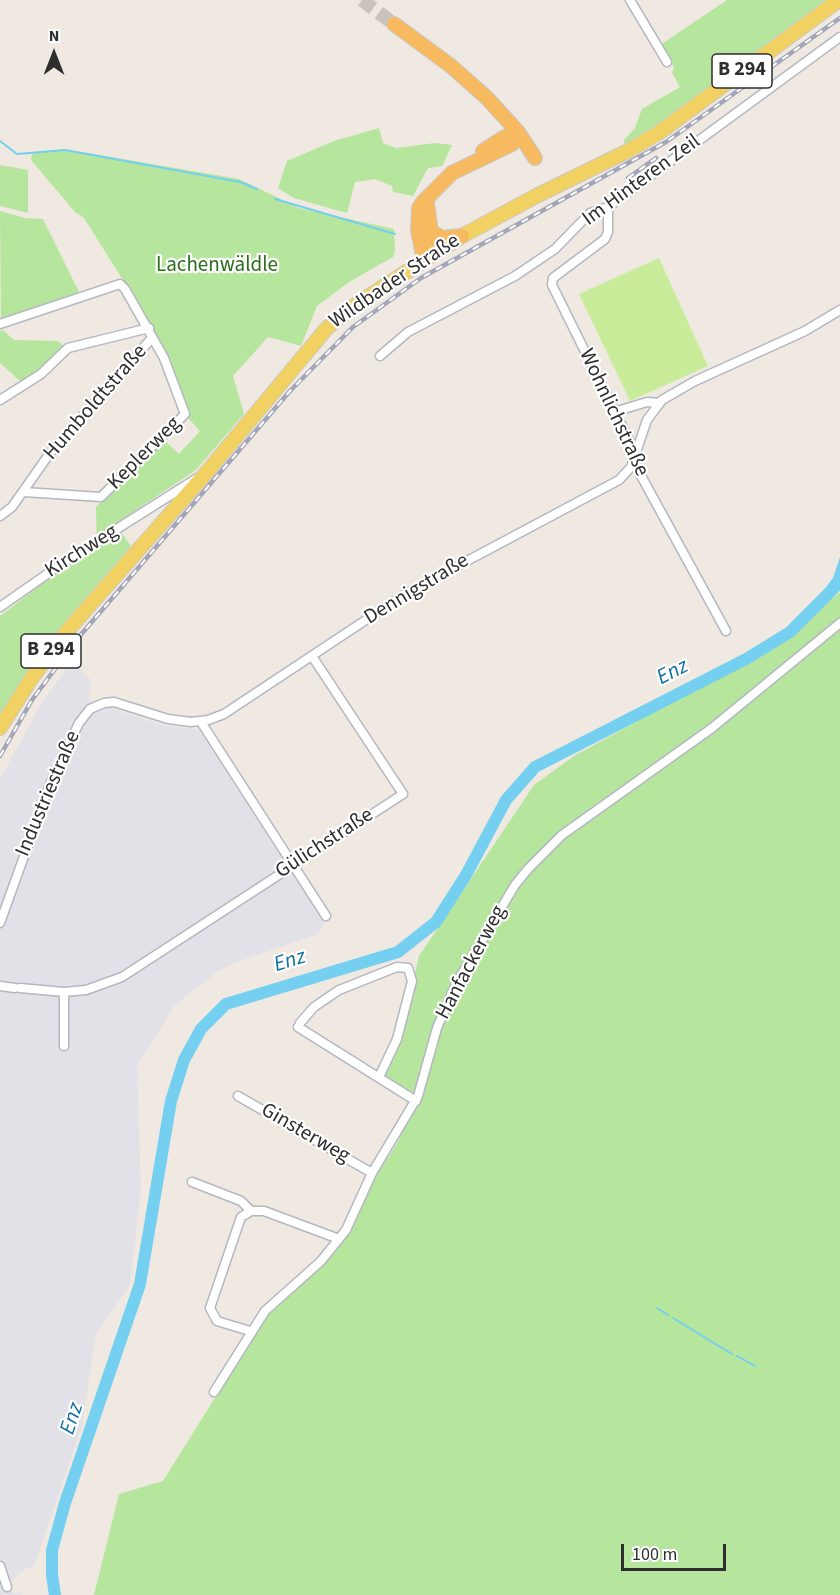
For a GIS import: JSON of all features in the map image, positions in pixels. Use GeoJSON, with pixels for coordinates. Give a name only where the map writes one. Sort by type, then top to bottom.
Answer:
{"type":"FeatureCollection","features":[{"type":"Feature","properties":{"kind":"highway"},"geometry":{"type":"LineString","coordinates":[[394,24],[464,76],[497,107],[518,132],[535,158]]}},
{"type":"Feature","properties":{"kind":"highway"},"geometry":{"type":"LineString","coordinates":[[494,144],[498,128],[497,107]]}},
{"type":"Feature","properties":{"kind":"highway"},"geometry":{"type":"LineString","coordinates":[[429,258],[419,244],[418,213],[428,196],[446,178],[494,144],[518,132]]}},
{"type":"Feature","properties":{"kind":"highway"},"geometry":{"type":"LineString","coordinates":[[466,165],[512,144],[518,132]]}},
{"type":"Feature","properties":{"kind":"highway"},"geometry":{"type":"LineString","coordinates":[[428,196],[429,258]]}},
{"type":"Feature","properties":{"kind":"highway"},"geometry":{"type":"LineString","coordinates":[[429,231],[442,238],[462,236]]}},
{"type":"Feature","properties":{"kind":"main road","name":"Wildbader Straße"},"geometry":{"type":"LineString","coordinates":[[0,728],[31,679],[67,631],[207,472],[327,328],[357,304],[462,236],[646,141],[839,0]]}},
{"type":"Feature","properties":{"kind":"street"},"geometry":{"type":"LineString","coordinates":[[630,0],[667,62]]}},
{"type":"Feature","properties":{"kind":"street","name":"Im Hinteren Zeil"},"geometry":{"type":"LineString","coordinates":[[380,356],[408,332],[429,319],[515,276],[555,249],[590,213],[608,207],[840,37]]}},
{"type":"Feature","properties":{"kind":"street","name":"Wohnlichstraße"},"geometry":{"type":"LineString","coordinates":[[608,207],[608,232],[605,239],[553,278],[552,285],[630,442],[633,461],[726,631]]}},
{"type":"Feature","properties":{"kind":"street","name":"Humboldtstraße"},"geometry":{"type":"LineString","coordinates":[[0,324],[120,284],[152,338],[50,453],[12,507],[0,516]]}},
{"type":"Feature","properties":{"kind":"street"},"geometry":{"type":"LineString","coordinates":[[633,461],[647,420],[659,403],[683,387],[797,334],[840,309]]}},
{"type":"Feature","properties":{"kind":"street"},"geometry":{"type":"LineString","coordinates":[[0,400],[41,374],[68,348],[148,328]]}},
{"type":"Feature","properties":{"kind":"street","name":"Keplerweg"},"geometry":{"type":"LineString","coordinates":[[24,492],[101,497],[185,414],[164,358],[152,338]]}},
{"type":"Feature","properties":{"kind":"street"},"geometry":{"type":"LineString","coordinates":[[615,412],[647,402],[659,403]]}},
{"type":"Feature","properties":{"kind":"street","name":"Dennigstraße"},"geometry":{"type":"LineString","coordinates":[[201,722],[232,709],[413,590],[612,485],[627,472],[633,461]]}},
{"type":"Feature","properties":{"kind":"street","name":"Kirchweg"},"geometry":{"type":"LineString","coordinates":[[0,607],[63,563],[207,472]]}},
{"type":"Feature","properties":{"kind":"street"},"geometry":{"type":"LineString","coordinates":[[166,498],[180,502]]}},
{"type":"Feature","properties":{"kind":"street","name":"Hanfackerweg"},"geometry":{"type":"LineString","coordinates":[[214,1392],[250,1331],[272,1304],[321,1261],[346,1230],[372,1173],[416,1101],[448,1001],[483,936],[528,869],[562,835],[712,728],[840,623]]}},
{"type":"Feature","properties":{"kind":"street","name":"Gülichstraße"},"geometry":{"type":"LineString","coordinates":[[64,992],[109,984],[403,794],[312,656]]}},
{"type":"Feature","properties":{"kind":"street","name":"Industriestraße"},"geometry":{"type":"LineString","coordinates":[[0,923],[50,784],[87,712],[99,704],[114,702],[168,718],[201,722]]}},
{"type":"Feature","properties":{"kind":"street"},"geometry":{"type":"LineString","coordinates":[[201,722],[326,916]]}},
{"type":"Feature","properties":{"kind":"street"},"geometry":{"type":"LineString","coordinates":[[379,1077],[397,1040],[412,981],[412,973],[408,968],[397,967],[339,990],[314,1007],[299,1025],[379,1077],[416,1101]]}},
{"type":"Feature","properties":{"kind":"street"},"geometry":{"type":"LineString","coordinates":[[0,986],[64,992],[64,1046]]}},
{"type":"Feature","properties":{"kind":"street","name":"Ginsterweg"},"geometry":{"type":"LineString","coordinates":[[238,1096],[372,1173]]}},
{"type":"Feature","properties":{"kind":"street"},"geometry":{"type":"LineString","coordinates":[[192,1182],[241,1202],[251,1210]]}},
{"type":"Feature","properties":{"kind":"street"},"geometry":{"type":"LineString","coordinates":[[250,1331],[218,1321],[211,1314],[210,1305],[236,1223],[244,1214],[251,1210],[264,1211],[339,1239]]}},
{"type":"Feature","properties":{"kind":"street"},"geometry":{"type":"LineString","coordinates":[[0,1566],[7,1587]]}},
{"type":"Feature","properties":{"kind":"shaded area"},"geometry":{"type":"Polygon","coordinates":[[[71,662],[91,680],[89,701],[162,725],[199,730],[324,923],[318,934],[237,962],[217,972],[175,1005],[137,1066],[141,1190],[130,1285],[95,1336],[82,1426],[34,1567],[26,1568],[11,1581],[13,1594],[21,1592],[21,1595],[0,1595],[0,779],[39,708],[71,662]]]}},
{"type":"Feature","properties":{"kind":"green space"},"geometry":{"type":"Polygon","coordinates":[[[727,0],[830,0],[625,149],[624,140],[635,128],[642,109],[680,87],[672,73],[674,67],[660,45],[727,0]]]}},
{"type":"Feature","properties":{"kind":"green space"},"geometry":{"type":"Polygon","coordinates":[[[379,128],[383,143],[396,148],[435,143],[452,145],[442,166],[428,168],[413,196],[393,192],[392,186],[375,179],[355,182],[347,213],[294,198],[278,188],[287,161],[334,141],[379,128]]]}},
{"type":"Feature","properties":{"kind":"green space","name":"Lachenwäldle"},"geometry":{"type":"Polygon","coordinates":[[[65,149],[239,179],[299,208],[394,229],[395,251],[393,257],[349,282],[317,306],[301,346],[268,337],[233,376],[244,414],[196,470],[115,524],[131,546],[48,643],[0,716],[0,616],[42,584],[97,549],[96,507],[162,438],[179,454],[200,431],[189,419],[161,344],[123,280],[84,218],[75,212],[31,160],[32,153],[65,149]]]}},
{"type":"Feature","properties":{"kind":"green space"},"geometry":{"type":"Polygon","coordinates":[[[0,165],[28,170],[28,213],[0,206],[0,165]]]}},
{"type":"Feature","properties":{"kind":"green space"},"geometry":{"type":"Polygon","coordinates":[[[0,211],[25,218],[43,219],[79,292],[1,319],[0,211]]]}},
{"type":"Feature","properties":{"kind":"green space"},"geometry":{"type":"Polygon","coordinates":[[[659,258],[708,366],[630,401],[579,294],[659,258]]]}},
{"type":"Feature","properties":{"kind":"green space"},"geometry":{"type":"Polygon","coordinates":[[[3,330],[14,340],[58,341],[64,346],[41,369],[21,382],[0,363],[0,331],[3,330]]]}},
{"type":"Feature","properties":{"kind":"green space"},"geometry":{"type":"Polygon","coordinates":[[[840,592],[840,1595],[94,1595],[119,1494],[163,1481],[268,1313],[342,1242],[385,1155],[388,1158],[400,1138],[398,1134],[416,1101],[406,1089],[385,1077],[401,1033],[419,956],[534,785],[574,756],[751,659],[790,634],[840,592]]]}},
{"type":"Feature","properties":{"kind":"water"},"geometry":{"type":"Polygon","coordinates":[[[840,557],[840,590],[817,608],[814,603],[833,578],[840,557]]]}},
{"type":"Feature","properties":{"kind":"waterway"},"geometry":{"type":"LineString","coordinates":[[0,141],[17,154],[65,150],[240,182],[257,189]]}},
{"type":"Feature","properties":{"kind":"waterway"},"geometry":{"type":"LineString","coordinates":[[275,199],[395,234]]}},
{"type":"Feature","properties":{"kind":"waterway","name":"Enz"},"geometry":{"type":"LineString","coordinates":[[55,1595],[52,1550],[65,1503],[140,1284],[171,1101],[184,1060],[201,1029],[226,1004],[398,952],[436,922],[466,875],[506,800],[535,767],[746,659],[790,632],[840,582]]}},
{"type":"Feature","properties":{"kind":"waterway"},"geometry":{"type":"LineString","coordinates":[[657,1308],[668,1315]]}},
{"type":"Feature","properties":{"kind":"waterway"},"geometry":{"type":"LineString","coordinates":[[673,1318],[732,1354]]}},
{"type":"Feature","properties":{"kind":"waterway"},"geometry":{"type":"LineString","coordinates":[[737,1356],[755,1366]]}},
{"type":"Feature","properties":{"kind":"tunnel"},"geometry":{"type":"LineString","coordinates":[[362,0],[394,24]]}},
{"type":"Feature","properties":{"kind":"railway"},"geometry":{"type":"LineString","coordinates":[[0,756],[32,700],[78,638],[290,391],[353,327],[421,278],[666,142],[840,18]]}},
{"type":"Feature","properties":{"kind":"railway"},"geometry":{"type":"LineString","coordinates":[[628,178],[656,158]]}}]}
